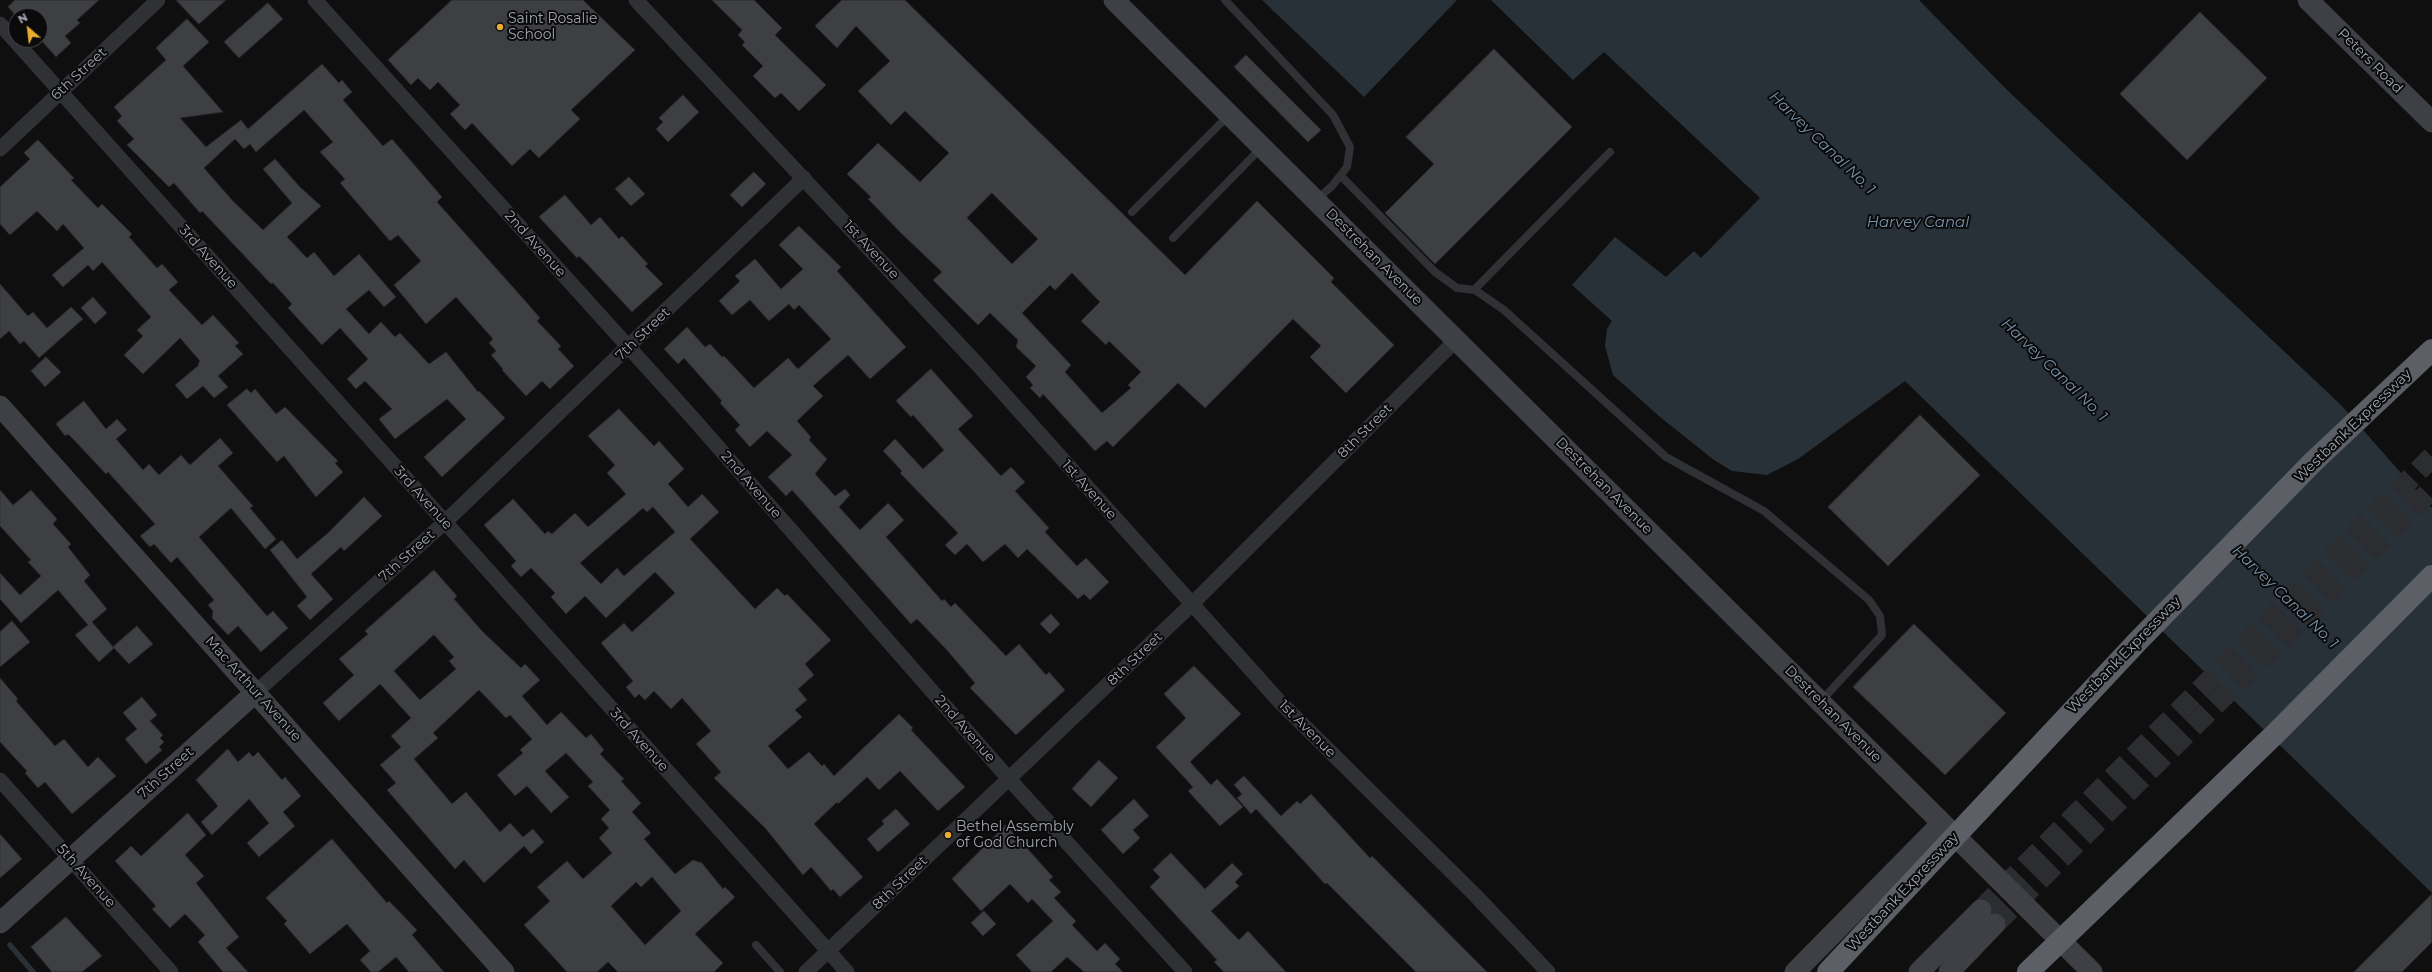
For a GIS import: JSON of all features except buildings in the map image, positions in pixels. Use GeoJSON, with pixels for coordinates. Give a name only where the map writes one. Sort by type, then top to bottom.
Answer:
{"type":"FeatureCollection","features":[{"type":"Feature","properties":{"kind":"highway","name":"Westbank Expressway"},"geometry":{"type":"LineString","coordinates":[[1828,972],[2138,641],[2313,462],[2432,350]]}},
{"type":"Feature","properties":{"kind":"highway"},"geometry":{"type":"LineString","coordinates":[[2028,972],[2276,734],[2432,576]]}},
{"type":"Feature","properties":{"kind":"main road","name":"Destrehan Avenue"},"geometry":{"type":"LineString","coordinates":[[1114,0],[1821,701],[1942,823],[2080,968]]}},
{"type":"Feature","properties":{"kind":"main road","name":"Peters Road"},"geometry":{"type":"LineString","coordinates":[[2308,0],[2432,122]]}},
{"type":"Feature","properties":{"kind":"main road","name":"Mac Arthur Avenue"},"geometry":{"type":"LineString","coordinates":[[0,406],[504,972]]}},
{"type":"Feature","properties":{"kind":"main road","name":"7th Street"},"geometry":{"type":"LineString","coordinates":[[0,923],[256,692]]}},
{"type":"Feature","properties":{"kind":"main road","name":"Westbank Expressway"},"geometry":{"type":"LineString","coordinates":[[1795,972],[1942,823]]}},
{"type":"Feature","properties":{"kind":"main road"},"geometry":{"type":"LineString","coordinates":[[1919,972],[1988,917],[1949,972]]}},
{"type":"Feature","properties":{"kind":"street","name":"6th Street"},"geometry":{"type":"LineString","coordinates":[[0,149],[158,0]]}},
{"type":"Feature","properties":{"kind":"street","name":"2nd Avenue"},"geometry":{"type":"LineString","coordinates":[[316,0],[629,348],[1009,779],[1185,972]]}},
{"type":"Feature","properties":{"kind":"street","name":"1st Avenue"},"geometry":{"type":"LineString","coordinates":[[636,0],[979,366],[1191,605],[1279,701],[1476,896],[1548,972]]}},
{"type":"Feature","properties":{"kind":"street","name":"3rd Avenue"},"geometry":{"type":"LineString","coordinates":[[0,24],[847,972]]}},
{"type":"Feature","properties":{"kind":"street","name":"7th Street"},"geometry":{"type":"LineString","coordinates":[[256,692],[445,522],[629,348],[804,178]]}},
{"type":"Feature","properties":{"kind":"street","name":"8th Street"},"geometry":{"type":"LineString","coordinates":[[806,972],[1191,605],[1457,339]]}},
{"type":"Feature","properties":{"kind":"street","name":"5th Avenue"},"geometry":{"type":"LineString","coordinates":[[0,780],[171,972]]}},
{"type":"Feature","properties":{"kind":"lane"},"geometry":{"type":"LineString","coordinates":[[1225,0],[1333,115],[1350,148],[1347,167],[1342,176],[1316,200]]}},
{"type":"Feature","properties":{"kind":"lane"},"geometry":{"type":"LineString","coordinates":[[1132,212],[1229,114]]}},
{"type":"Feature","properties":{"kind":"lane"},"geometry":{"type":"LineString","coordinates":[[1173,238],[1262,147]]}},
{"type":"Feature","properties":{"kind":"lane"},"geometry":{"type":"LineString","coordinates":[[1474,290],[1610,152]]}},
{"type":"Feature","properties":{"kind":"lane"},"geometry":{"type":"LineString","coordinates":[[1342,176],[1435,272],[1457,288],[1474,290],[1504,310],[1666,457],[1764,510],[1869,600],[1880,616],[1882,635],[1821,701]]}},
{"type":"Feature","properties":{"kind":"lane"},"geometry":{"type":"LineString","coordinates":[[756,945],[780,972]]}},
{"type":"Feature","properties":{"kind":"water"},"geometry":{"type":"Polygon","coordinates":[[[1262,0],[1457,0],[1364,97],[1262,0]]]}},
{"type":"Feature","properties":{"kind":"water","name":"Harvey Canal"},"geometry":{"type":"Polygon","coordinates":[[[1491,0],[1919,0],[2006,89],[2341,405],[2432,508],[2432,893],[1905,381],[1798,459],[1767,475],[1732,471],[1714,460],[1660,417],[1613,375],[1605,346],[1607,329],[1612,321],[1572,285],[1615,237],[1666,277],[1694,251],[1701,258],[1760,198],[1604,52],[1573,80],[1491,0]]]}},
{"type":"Feature","properties":{"kind":"waterway"},"geometry":{"type":"LineString","coordinates":[[10,945],[33,972]]}},
{"type":"Feature","properties":{"kind":"tunnel"},"geometry":{"type":"LineString","coordinates":[[1981,910],[2432,457]]}},
{"type":"Feature","properties":{"kind":"tunnel"},"geometry":{"type":"LineString","coordinates":[[1995,924],[2432,489]]}},
{"type":"Feature","properties":{"kind":"place","name":"Saint Rosalie School"},"geometry":{"type":"Point","coordinates":[500,27]}},
{"type":"Feature","properties":{"kind":"place","name":"Bethel Assembly of God Church"},"geometry":{"type":"Point","coordinates":[948,835]}},
{"type":"Feature","properties":{"kind":"water label","name":"Harvey Canal No. 1"},"geometry":{"type":"Point","coordinates":[1822,143]}},
{"type":"Feature","properties":{"kind":"water label","name":"Harvey Canal No. 1"},"geometry":{"type":"Point","coordinates":[2054,370]}},
{"type":"Feature","properties":{"kind":"water label","name":"Harvey Canal No. 1"},"geometry":{"type":"Point","coordinates":[2285,597]}}]}
